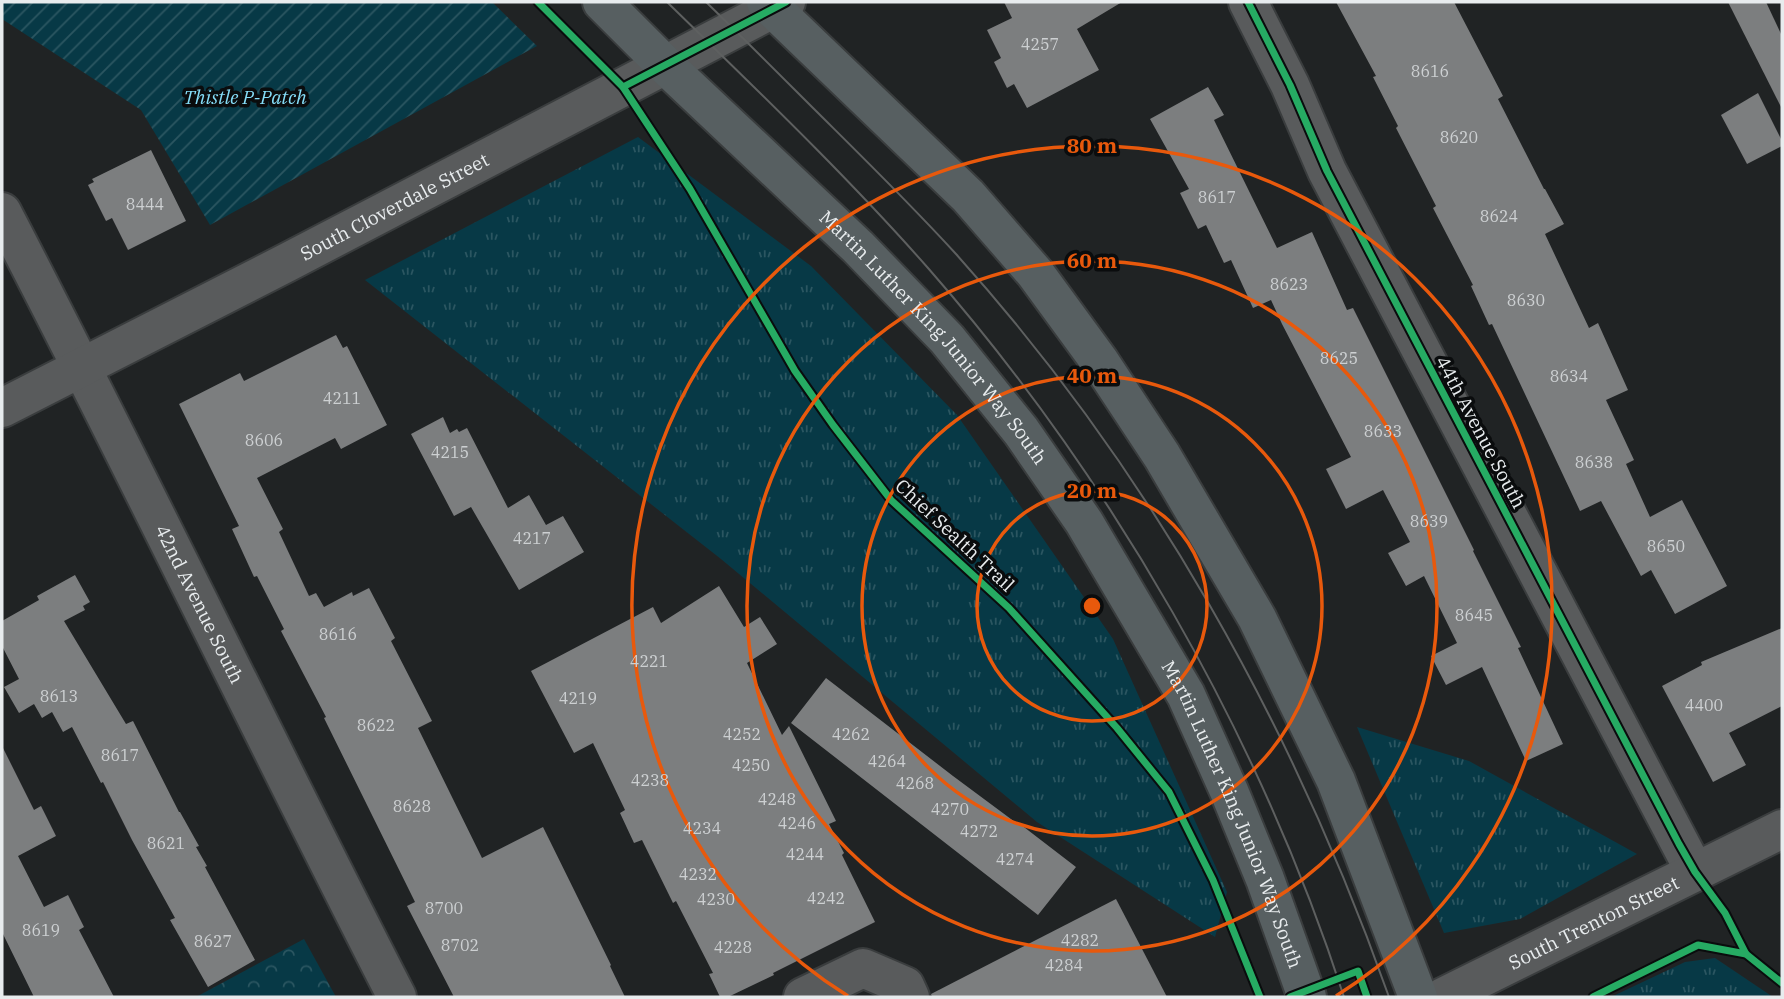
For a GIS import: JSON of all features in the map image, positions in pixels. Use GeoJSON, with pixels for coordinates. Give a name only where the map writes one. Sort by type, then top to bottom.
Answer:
{"type":"FeatureCollection","features":[{"type":"Feature","properties":{"kind":"main road","name":"Martin Luther King Junior Way South"},"geometry":{"type":"LineString","coordinates":[[602,2],[903,293],[947,339],[1021,431],[1083,522],[1186,695],[1265,879],[1307,997]]}},
{"type":"Feature","properties":{"kind":"main road"},"geometry":{"type":"LineString","coordinates":[[775,4],[968,196],[1035,273],[1100,362],[1162,456],[1257,618],[1336,781],[1418,997]]}},
{"type":"Feature","properties":{"kind":"street","name":"44th Avenue South"},"geometry":{"type":"LineString","coordinates":[[1248,2],[1290,85],[1327,171],[1695,872]]}},
{"type":"Feature","properties":{"kind":"street","name":"South Cloverdale Street"},"geometry":{"type":"LineString","coordinates":[[2,408],[665,65],[775,4]]}},
{"type":"Feature","properties":{"kind":"street","name":"42nd Avenue South"},"geometry":{"type":"LineString","coordinates":[[2,212],[83,367],[397,997]]}},
{"type":"Feature","properties":{"kind":"street","name":"South Trenton Street"},"geometry":{"type":"LineString","coordinates":[[1443,997],[1782,829]]}},
{"type":"Feature","properties":{"kind":"street"},"geometry":{"type":"LineString","coordinates":[[803,997],[863,968],[905,986],[910,997]]}},
{"type":"Feature","properties":{"kind":"green space","name":"Thistle P-Patch"},"geometry":{"type":"Polygon","coordinates":[[[2,2],[492,2],[537,46],[210,225],[141,110],[2,19],[2,2]]]}},
{"type":"Feature","properties":{"kind":"green space"},"geometry":{"type":"Polygon","coordinates":[[[638,137],[811,266],[957,415],[1113,639],[1227,892],[1215,937],[1037,822],[721,559],[365,280],[638,137]]]}},
{"type":"Feature","properties":{"kind":"green space"},"geometry":{"type":"Polygon","coordinates":[[[1357,727],[1469,761],[1637,854],[1520,919],[1444,933],[1357,727]]]}},
{"type":"Feature","properties":{"kind":"green space"},"geometry":{"type":"Polygon","coordinates":[[[304,939],[336,997],[196,997],[304,939]]]}},
{"type":"Feature","properties":{"kind":"green space"},"geometry":{"type":"Polygon","coordinates":[[[1715,958],[1773,997],[1611,997],[1685,962],[1715,958]]]}},
{"type":"Feature","properties":{"kind":"building"},"geometry":{"type":"Polygon","coordinates":[[[1004,2],[1122,2],[1077,29],[1099,70],[1027,108],[1014,84],[1007,88],[994,62],[1001,58],[987,30],[1012,18],[1004,2]]]}},
{"type":"Feature","properties":{"kind":"building"},"geometry":{"type":"Polygon","coordinates":[[[1336,2],[1454,2],[1503,96],[1498,99],[1564,224],[1545,234],[1589,328],[1598,323],[1628,390],[1606,400],[1634,460],[1626,464],[1650,517],[1682,500],[1727,586],[1675,614],[1651,570],[1641,576],[1601,501],[1580,511],[1492,324],[1489,325],[1471,286],[1473,285],[1433,208],[1436,206],[1396,128],[1398,126],[1373,77],[1376,76],[1336,2]]]}},
{"type":"Feature","properties":{"kind":"building"},"geometry":{"type":"Polygon","coordinates":[[[1728,2],[1766,2],[1782,36],[1782,109],[1728,2]]]}},
{"type":"Feature","properties":{"kind":"building"},"geometry":{"type":"Polygon","coordinates":[[[1208,87],[1224,115],[1214,120],[1277,248],[1312,232],[1347,310],[1353,308],[1474,550],[1521,647],[1518,648],[1563,744],[1526,761],[1482,667],[1446,685],[1431,656],[1457,643],[1424,576],[1406,586],[1388,553],[1410,542],[1383,490],[1346,509],[1326,469],[1351,457],[1271,300],[1253,308],[1231,260],[1224,263],[1206,225],[1198,229],[1180,193],[1189,189],[1150,119],[1208,87]]]}},
{"type":"Feature","properties":{"kind":"building"},"geometry":{"type":"Polygon","coordinates":[[[1758,93],[1782,146],[1747,164],[1721,115],[1758,93]]]}},
{"type":"Feature","properties":{"kind":"building"},"geometry":{"type":"Polygon","coordinates":[[[151,150],[186,221],[128,250],[112,218],[106,221],[88,185],[94,182],[92,179],[151,150]]]}},
{"type":"Feature","properties":{"kind":"building"},"geometry":{"type":"Polygon","coordinates":[[[336,335],[343,348],[347,346],[387,425],[341,449],[335,438],[257,478],[283,529],[279,532],[309,596],[316,593],[324,607],[352,592],[353,596],[369,588],[395,638],[391,641],[432,721],[418,728],[482,858],[543,827],[625,997],[454,997],[407,906],[415,902],[324,718],[326,717],[281,631],[284,629],[257,576],[254,577],[232,529],[239,526],[179,404],[240,373],[244,381],[336,335]]]}},
{"type":"Feature","properties":{"kind":"building"},"geometry":{"type":"Polygon","coordinates":[[[443,417],[450,433],[467,428],[508,508],[529,495],[546,525],[563,516],[584,552],[519,590],[471,507],[454,516],[411,434],[443,417]]]}},
{"type":"Feature","properties":{"kind":"building"},"geometry":{"type":"Polygon","coordinates":[[[75,575],[90,602],[83,606],[85,610],[64,621],[126,724],[133,721],[199,846],[196,847],[207,866],[205,867],[255,960],[208,987],[170,920],[175,918],[72,727],[63,732],[52,712],[42,718],[34,704],[19,713],[4,687],[19,679],[2,646],[2,621],[39,600],[37,596],[75,575]]]}},
{"type":"Feature","properties":{"kind":"building"},"geometry":{"type":"Polygon","coordinates":[[[719,586],[744,627],[760,617],[777,644],[747,663],[782,735],[789,726],[836,821],[829,824],[875,922],[728,997],[720,997],[709,974],[713,973],[676,901],[673,903],[642,840],[634,843],[620,813],[625,810],[593,743],[574,753],[531,671],[653,607],[661,623],[719,586]]]}},
{"type":"Feature","properties":{"kind":"building"},"geometry":{"type":"Polygon","coordinates":[[[1782,628],[1782,706],[1729,733],[1746,765],[1713,782],[1662,686],[1702,665],[1701,662],[1782,628]]]}},
{"type":"Feature","properties":{"kind":"building"},"geometry":{"type":"Polygon","coordinates":[[[826,678],[1076,867],[1038,915],[791,723],[826,678]]]}},
{"type":"Feature","properties":{"kind":"building"},"geometry":{"type":"Polygon","coordinates":[[[2,746],[34,810],[41,806],[56,836],[18,856],[44,907],[68,895],[84,927],[79,930],[114,997],[34,997],[2,932],[2,746]]]}},
{"type":"Feature","properties":{"kind":"building"},"geometry":{"type":"Polygon","coordinates":[[[1116,899],[1167,997],[932,997],[931,994],[1116,899]]]}},
{"type":"Feature","properties":{"kind":"tram line"},"geometry":{"type":"LineString","coordinates":[[667,2],[897,233],[995,348],[1058,433],[1117,521],[1172,612],[1223,706],[1269,801],[1309,899],[1344,997]]}},
{"type":"Feature","properties":{"kind":"tram line"},"geometry":{"type":"LineString","coordinates":[[706,2],[878,172],[956,254],[1026,337],[1092,423],[1153,512],[1209,604],[1261,699],[1351,896],[1389,997]]}},
{"type":"Feature","properties":{"kind":"cycle path","name":"Chief Sealth Trail"},"geometry":{"type":"LineString","coordinates":[[538,2],[623,87],[690,189],[795,371],[891,500],[1009,608],[1117,728],[1169,792],[1213,880],[1260,997]]}},
{"type":"Feature","properties":{"kind":"cycle path"},"geometry":{"type":"LineString","coordinates":[[623,87],[786,2]]}},
{"type":"Feature","properties":{"kind":"cycle path"},"geometry":{"type":"LineString","coordinates":[[1248,2],[1290,85],[1327,171],[1679,844],[1695,872],[1725,913],[1746,954]]}},
{"type":"Feature","properties":{"kind":"cycle path"},"geometry":{"type":"LineString","coordinates":[[1593,997],[1698,945],[1746,954],[1782,983]]}},
{"type":"Feature","properties":{"kind":"cycle path"},"geometry":{"type":"LineString","coordinates":[[1290,997],[1358,971],[1367,997]]}}]}
